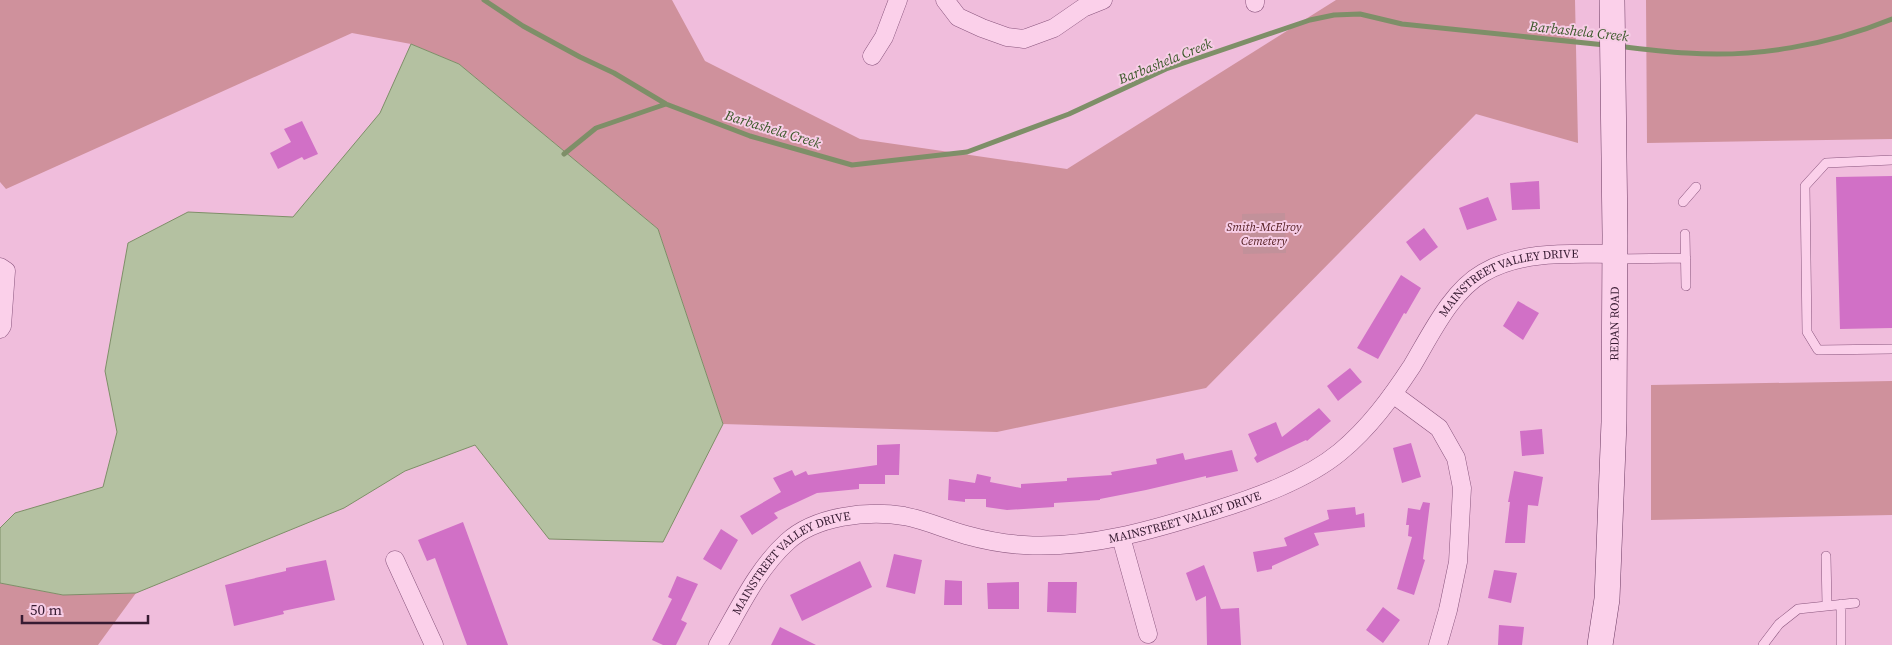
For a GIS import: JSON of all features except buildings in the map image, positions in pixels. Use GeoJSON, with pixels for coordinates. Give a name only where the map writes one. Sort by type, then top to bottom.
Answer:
{"type":"FeatureCollection","features":[{"type":"Feature","properties":{"kind":"main road","name":"REDAN ROAD"},"geometry":{"type":"LineString","coordinates":[[1600,645],[1607,599],[1614,422],[1612,6]]}},
{"type":"Feature","properties":{"kind":"street"},"geometry":{"type":"LineString","coordinates":[[872,56],[884,37],[898,0]]}},
{"type":"Feature","properties":{"kind":"street"},"geometry":{"type":"LineString","coordinates":[[945,0],[958,17],[982,28],[1024,39],[1054,28],[1082,8],[1103,0]]}},
{"type":"Feature","properties":{"kind":"street","name":"MAINSTREET VALLEY DRIVE"},"geometry":{"type":"LineString","coordinates":[[718,645],[769,562],[788,541],[820,522],[849,516],[880,514],[904,516],[966,535],[1022,545],[1052,546],[1121,536],[1221,508],[1262,494],[1304,475],[1338,454],[1364,429],[1393,394],[1442,315],[1460,293],[1481,273],[1505,263],[1530,256],[1614,256]]}},
{"type":"Feature","properties":{"kind":"street"},"geometry":{"type":"LineString","coordinates":[[0,267],[6,271],[2,326],[0,329]]}},
{"type":"Feature","properties":{"kind":"street"},"geometry":{"type":"LineString","coordinates":[[1393,394],[1439,428],[1456,458],[1462,488],[1458,562],[1448,610],[1438,645]]}},
{"type":"Feature","properties":{"kind":"street"},"geometry":{"type":"LineString","coordinates":[[1121,536],[1148,634]]}},
{"type":"Feature","properties":{"kind":"street"},"geometry":{"type":"LineString","coordinates":[[395,560],[434,645]]}},
{"type":"Feature","properties":{"kind":"lane"},"geometry":{"type":"LineString","coordinates":[[1892,160],[1826,163],[1804,186],[1807,332],[1818,350],[1892,349]]}},
{"type":"Feature","properties":{"kind":"lane"},"geometry":{"type":"LineString","coordinates":[[1683,202],[1696,187]]}},
{"type":"Feature","properties":{"kind":"lane"},"geometry":{"type":"LineString","coordinates":[[1685,234],[1686,286]]}},
{"type":"Feature","properties":{"kind":"lane"},"geometry":{"type":"LineString","coordinates":[[1614,256],[1686,258]]}},
{"type":"Feature","properties":{"kind":"lane"},"geometry":{"type":"LineString","coordinates":[[1826,556],[1827,605]]}},
{"type":"Feature","properties":{"kind":"lane"},"geometry":{"type":"LineString","coordinates":[[1763,645],[1779,624],[1798,609],[1855,603]]}},
{"type":"Feature","properties":{"kind":"lane"},"geometry":{"type":"LineString","coordinates":[[1841,604],[1841,645]]}},
{"type":"Feature","properties":{"kind":"green space"},"geometry":{"type":"Polygon","coordinates":[[[0,0],[672,0],[705,61],[860,139],[1067,169],[1336,0],[1575,0],[1578,143],[1476,114],[1206,388],[997,432],[723,424],[658,229],[459,64],[411,44],[352,33],[6,189],[0,182],[0,0]]]}},
{"type":"Feature","properties":{"kind":"green space"},"geometry":{"type":"Polygon","coordinates":[[[1646,0],[1892,0],[1892,139],[1647,143],[1646,0]]]}},
{"type":"Feature","properties":{"kind":"green space","name":"Smith-McElroy Cemetery"},"geometry":{"type":"Polygon","coordinates":[[[1285,213],[1286,253],[1243,254],[1242,214],[1285,213]]]}},
{"type":"Feature","properties":{"kind":"green space"},"geometry":{"type":"Polygon","coordinates":[[[1892,381],[1892,515],[1651,520],[1651,385],[1892,381]]]}},
{"type":"Feature","properties":{"kind":"green space"},"geometry":{"type":"Polygon","coordinates":[[[0,583],[63,595],[136,593],[98,645],[0,645],[0,583]]]}},
{"type":"Feature","properties":{"kind":"shaded area"},"geometry":{"type":"Polygon","coordinates":[[[411,44],[459,64],[658,229],[723,424],[663,542],[549,539],[475,445],[405,471],[344,508],[136,593],[63,595],[0,583],[0,528],[15,513],[103,487],[117,432],[105,371],[128,243],[188,212],[293,217],[380,113],[411,44]]]}},
{"type":"Feature","properties":{"kind":"waterway","name":"Barbashela Creek"},"geometry":{"type":"LineString","coordinates":[[484,0],[523,26],[614,73],[666,104],[750,136],[852,165],[967,152],[1069,114],[1166,69],[1310,20],[1334,15],[1360,14],[1402,24],[1605,45]]}},
{"type":"Feature","properties":{"kind":"waterway","name":"Barbashela Creek"},"geometry":{"type":"LineString","coordinates":[[1618,46],[1670,52],[1713,54],[1765,51],[1817,43],[1892,19]]}},
{"type":"Feature","properties":{"kind":"waterway"},"geometry":{"type":"LineString","coordinates":[[564,154],[596,128],[666,104]]}}]}
